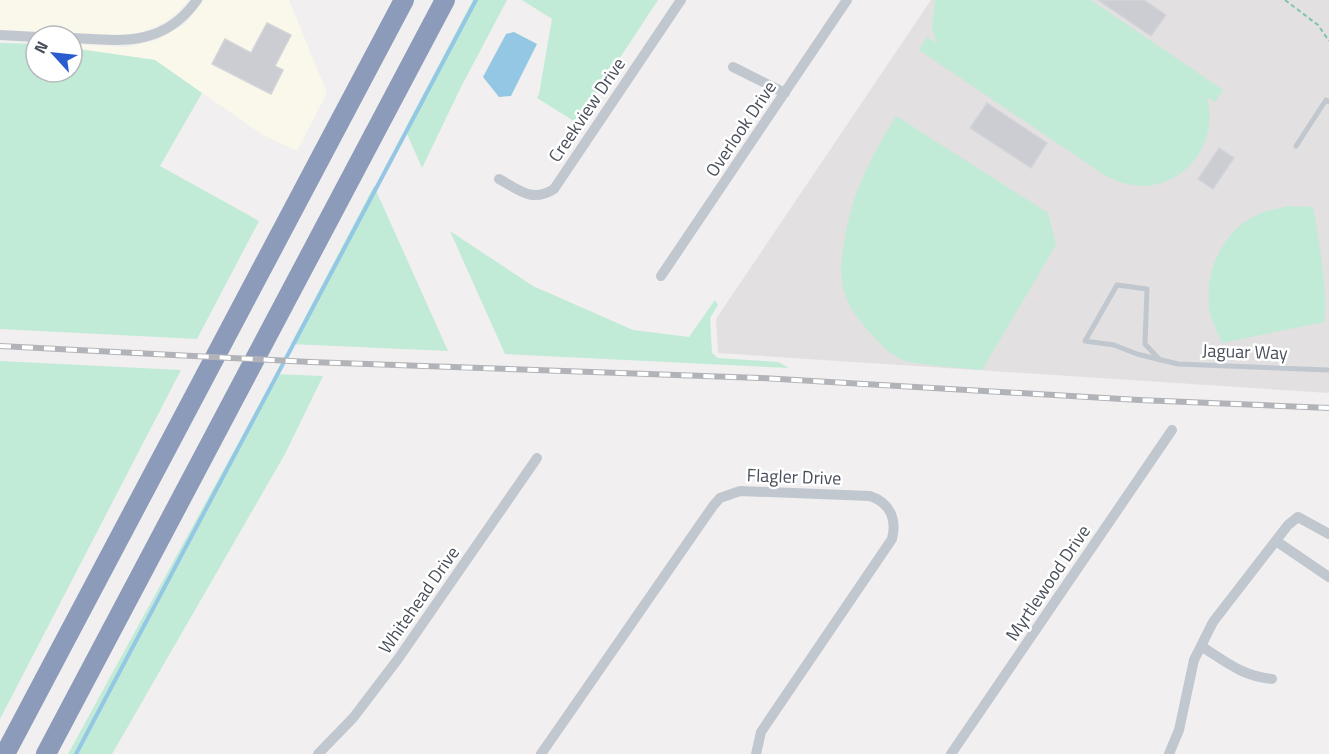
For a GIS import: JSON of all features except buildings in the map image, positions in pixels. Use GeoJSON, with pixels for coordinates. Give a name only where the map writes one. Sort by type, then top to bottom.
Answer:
{"type":"FeatureCollection","features":[{"type":"Feature","properties":{"kind":"highway"},"geometry":{"type":"LineString","coordinates":[[5,754],[404,0]]}},
{"type":"Feature","properties":{"kind":"highway"},"geometry":{"type":"LineString","coordinates":[[46,754],[445,0]]}},
{"type":"Feature","properties":{"kind":"street"},"geometry":{"type":"LineString","coordinates":[[84,39],[126,41],[154,35],[181,19],[197,0]]}},
{"type":"Feature","properties":{"kind":"street","name":"Creekview Drive"},"geometry":{"type":"LineString","coordinates":[[499,179],[530,196],[545,194],[554,189],[681,0]]}},
{"type":"Feature","properties":{"kind":"street","name":"Overlook Drive"},"geometry":{"type":"LineString","coordinates":[[661,276],[847,0]]}},
{"type":"Feature","properties":{"kind":"street"},"geometry":{"type":"LineString","coordinates":[[0,36],[24,37]]}},
{"type":"Feature","properties":{"kind":"street"},"geometry":{"type":"LineString","coordinates":[[733,67],[785,93]]}},
{"type":"Feature","properties":{"kind":"street","name":"Myrtlewood Drive"},"geometry":{"type":"LineString","coordinates":[[951,754],[1172,430]]}},
{"type":"Feature","properties":{"kind":"street","name":"Whitehead Drive"},"geometry":{"type":"LineString","coordinates":[[318,754],[353,718],[398,659],[537,458]]}},
{"type":"Feature","properties":{"kind":"street","name":"Flagler Drive"},"geometry":{"type":"LineString","coordinates":[[541,754],[712,506],[720,498],[740,491],[870,496],[878,499],[886,505],[894,521],[892,539],[761,732],[756,754]]}},
{"type":"Feature","properties":{"kind":"street"},"geometry":{"type":"LineString","coordinates":[[1169,754],[1179,730],[1194,660],[1213,622],[1288,525],[1298,517],[1329,534]]}},
{"type":"Feature","properties":{"kind":"street"},"geometry":{"type":"LineString","coordinates":[[1276,541],[1329,577]]}},
{"type":"Feature","properties":{"kind":"street"},"geometry":{"type":"LineString","coordinates":[[1201,646],[1244,674],[1272,679]]}},
{"type":"Feature","properties":{"kind":"lane"},"geometry":{"type":"LineString","coordinates":[[1296,146],[1326,100],[1329,102]]}},
{"type":"Feature","properties":{"kind":"lane","name":"Jaguar Way"},"geometry":{"type":"LineString","coordinates":[[1160,360],[1145,344],[1147,289],[1117,285],[1085,341],[1114,345],[1137,354],[1160,360],[1178,364],[1329,370]]}},
{"type":"Feature","properties":{"kind":"path"},"geometry":{"type":"LineString","coordinates":[[1285,0],[1318,25],[1329,41]]}},
{"type":"Feature","properties":{"kind":"shaded area"},"geometry":{"type":"Polygon","coordinates":[[[0,0],[189,0],[164,23],[139,33],[125,35],[84,33],[84,24],[24,24],[24,31],[0,30],[0,0]]]}},
{"type":"Feature","properties":{"kind":"shaded area"},"geometry":{"type":"Polygon","coordinates":[[[204,0],[289,0],[327,93],[297,151],[263,135],[155,60],[84,50],[84,45],[126,47],[157,40],[185,24],[204,0]]]}},
{"type":"Feature","properties":{"kind":"shaded area"},"geometry":{"type":"Polygon","coordinates":[[[931,0],[1329,0],[1329,393],[718,353],[716,319],[931,0]]]}},
{"type":"Feature","properties":{"kind":"green space"},"geometry":{"type":"Polygon","coordinates":[[[473,0],[507,0],[422,168],[405,129],[473,0]]]}},
{"type":"Feature","properties":{"kind":"green space"},"geometry":{"type":"Polygon","coordinates":[[[522,0],[658,0],[577,123],[537,98],[552,19],[522,0]]]}},
{"type":"Feature","properties":{"kind":"green space"},"geometry":{"type":"Polygon","coordinates":[[[935,0],[1091,0],[1223,90],[1215,102],[1207,97],[1210,115],[1208,132],[1202,147],[1181,173],[1167,181],[1151,185],[1133,185],[1103,174],[919,50],[927,37],[936,43],[932,27],[935,0]]]}},
{"type":"Feature","properties":{"kind":"green space"},"geometry":{"type":"Polygon","coordinates":[[[0,43],[24,44],[24,84],[84,84],[84,50],[155,60],[202,93],[160,166],[259,221],[197,339],[0,329],[0,43]]]}},
{"type":"Feature","properties":{"kind":"green space"},"geometry":{"type":"Polygon","coordinates":[[[896,116],[1048,213],[1056,245],[982,370],[915,363],[900,359],[882,345],[860,321],[844,291],[842,257],[852,208],[863,176],[896,116]]]}},
{"type":"Feature","properties":{"kind":"green space"},"geometry":{"type":"Polygon","coordinates":[[[374,186],[448,351],[291,344],[374,186]]]}},
{"type":"Feature","properties":{"kind":"green space"},"geometry":{"type":"Polygon","coordinates":[[[1287,206],[1313,207],[1324,283],[1324,322],[1222,343],[1209,307],[1210,279],[1219,253],[1235,230],[1246,221],[1262,213],[1287,206]]]}},
{"type":"Feature","properties":{"kind":"green space"},"geometry":{"type":"Polygon","coordinates":[[[450,231],[533,286],[633,330],[689,337],[715,300],[718,305],[710,318],[712,353],[718,358],[778,362],[789,368],[505,354],[450,231]]]}},
{"type":"Feature","properties":{"kind":"green space"},"geometry":{"type":"Polygon","coordinates":[[[0,361],[181,370],[0,719],[0,361]]]}},
{"type":"Feature","properties":{"kind":"green space"},"geometry":{"type":"Polygon","coordinates":[[[276,374],[323,376],[285,454],[112,754],[68,754],[276,374]]]}},
{"type":"Feature","properties":{"kind":"water"},"geometry":{"type":"Polygon","coordinates":[[[514,32],[537,44],[511,96],[499,97],[483,77],[506,34],[514,32]]]}},
{"type":"Feature","properties":{"kind":"waterway"},"geometry":{"type":"LineString","coordinates":[[76,754],[476,0]]}},
{"type":"Feature","properties":{"kind":"railway"},"geometry":{"type":"LineString","coordinates":[[0,346],[310,362],[760,378],[1139,400],[1329,408]]}}]}
